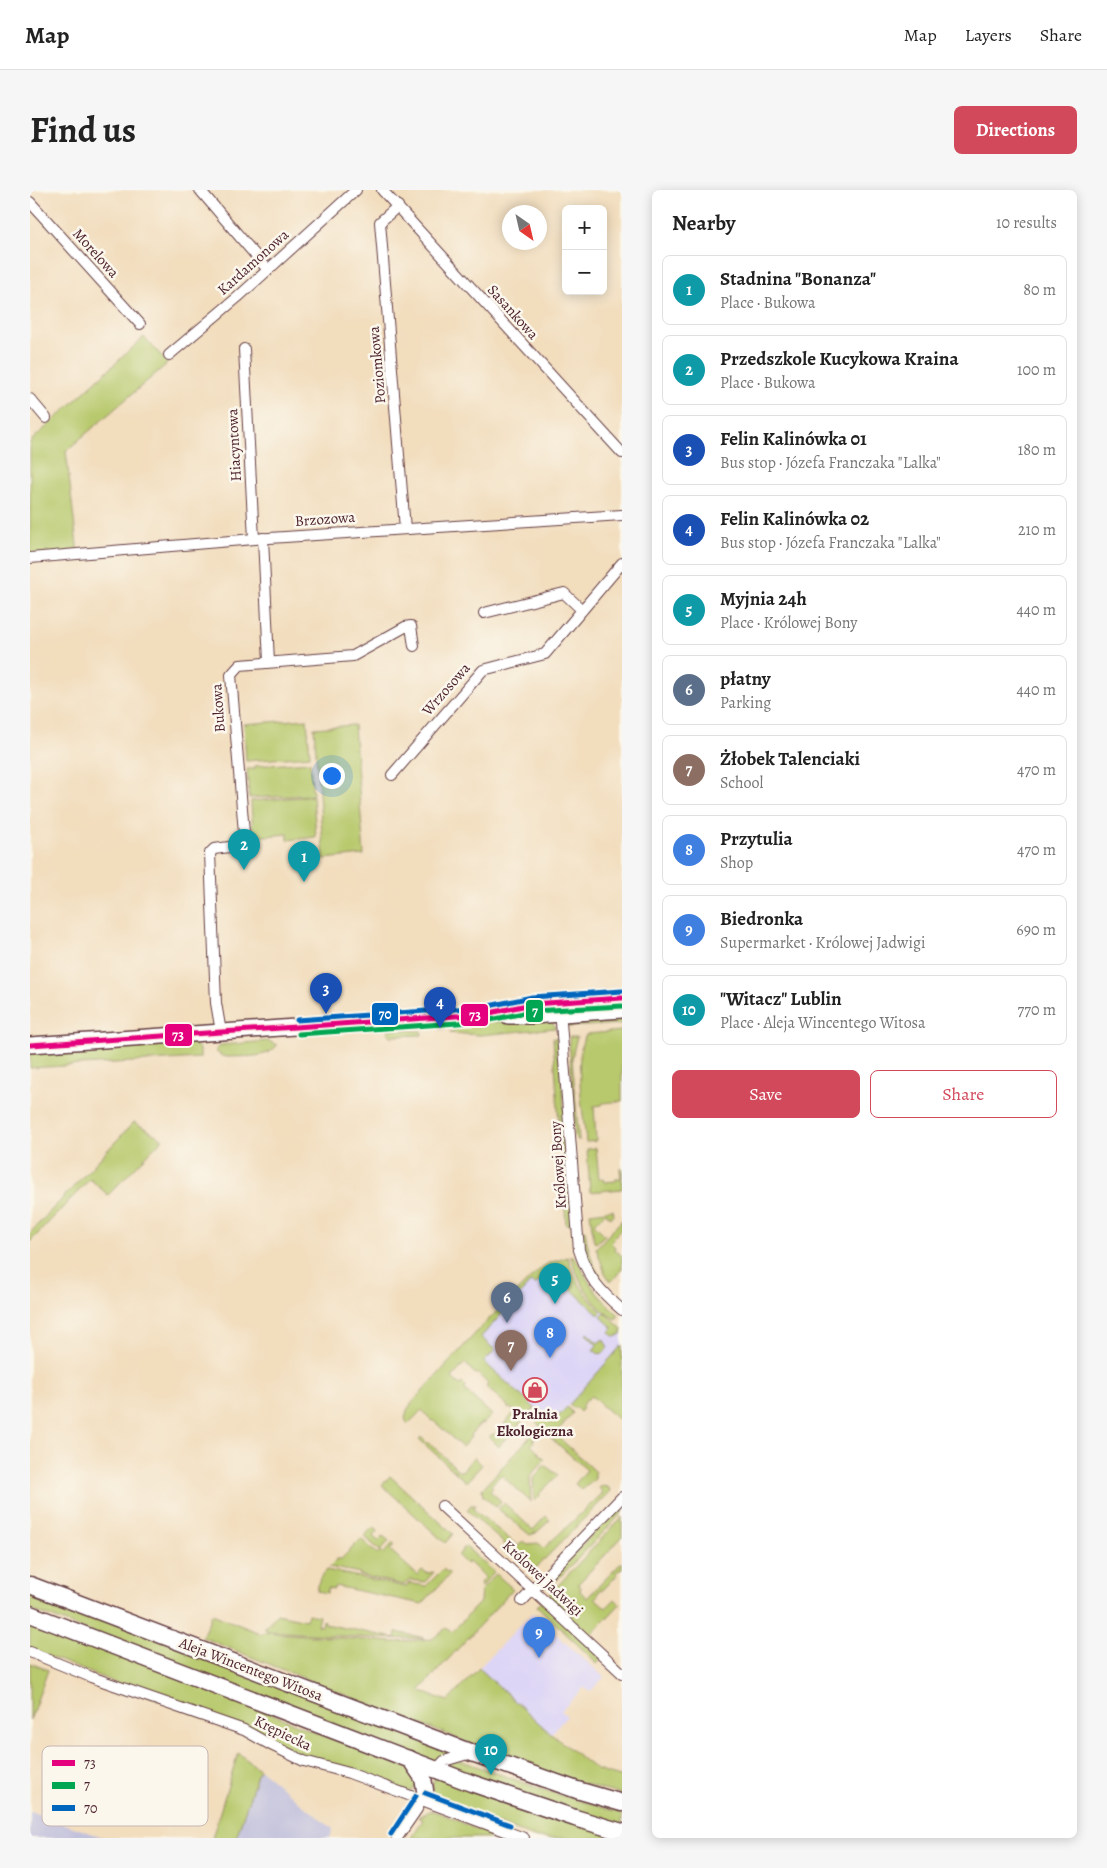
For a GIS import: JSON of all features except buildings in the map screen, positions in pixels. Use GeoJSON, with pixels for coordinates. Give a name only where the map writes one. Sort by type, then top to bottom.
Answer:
{"type":"FeatureCollection","features":[{"type":"Feature","properties":{"kind":"main road","name":"Aleja Wincentego Witosa"},"geometry":{"type":"LineString","coordinates":[[30,1585],[472,1753],[577,1790],[622,1803]]}},
{"type":"Feature","properties":{"kind":"main road","name":"Aleja Wincentego Witosa"},"geometry":{"type":"LineString","coordinates":[[30,1614],[435,1769],[536,1805],[622,1832]]}},
{"type":"Feature","properties":{"kind":"main road"},"geometry":{"type":"LineString","coordinates":[[410,1759],[422,1778],[423,1795]]}},
{"type":"Feature","properties":{"kind":"street"},"geometry":{"type":"LineString","coordinates":[[200,190],[268,270]]}},
{"type":"Feature","properties":{"kind":"street","name":"Kardamonowa"},"geometry":{"type":"LineString","coordinates":[[169,355],[268,270],[356,190]]}},
{"type":"Feature","properties":{"kind":"street","name":"Sasankowa"},"geometry":{"type":"LineString","coordinates":[[382,190],[622,453]]}},
{"type":"Feature","properties":{"kind":"street","name":"Morelowa"},"geometry":{"type":"LineString","coordinates":[[30,202],[140,324]]}},
{"type":"Feature","properties":{"kind":"street","name":"Poziomkowa"},"geometry":{"type":"LineString","coordinates":[[398,206],[380,222],[405,529]]}},
{"type":"Feature","properties":{"kind":"street","name":"Hiacyntowa"},"geometry":{"type":"LineString","coordinates":[[244,349],[258,538]]}},
{"type":"Feature","properties":{"kind":"street"},"geometry":{"type":"LineString","coordinates":[[30,399],[46,418]]}},
{"type":"Feature","properties":{"kind":"street","name":"Brzozowa"},"geometry":{"type":"LineString","coordinates":[[30,558],[258,538],[622,515]]}},
{"type":"Feature","properties":{"kind":"street"},"geometry":{"type":"LineString","coordinates":[[258,538],[269,662]]}},
{"type":"Feature","properties":{"kind":"street","name":"Wrzosowa"},"geometry":{"type":"LineString","coordinates":[[392,775],[483,670],[545,654],[622,563]]}},
{"type":"Feature","properties":{"kind":"street"},"geometry":{"type":"LineString","coordinates":[[484,613],[564,593],[582,610]]}},
{"type":"Feature","properties":{"kind":"street","name":"Bukowa"},"geometry":{"type":"LineString","coordinates":[[221,1032],[216,1003],[210,853],[214,849],[245,845],[231,675],[240,665],[353,656],[405,627],[411,626],[414,646]]}},
{"type":"Feature","properties":{"kind":"street"},"geometry":{"type":"LineString","coordinates":[[560,1008],[622,998]]}},
{"type":"Feature","properties":{"kind":"street"},"geometry":{"type":"LineString","coordinates":[[30,1045],[485,1014],[532,1004],[560,1008],[622,1010]]}},
{"type":"Feature","properties":{"kind":"street","name":"Królowej Bony"},"geometry":{"type":"LineString","coordinates":[[560,1008],[579,1250],[586,1270],[594,1284],[622,1310]]}},
{"type":"Feature","properties":{"kind":"street"},"geometry":{"type":"LineString","coordinates":[[522,1601],[622,1497]]}},
{"type":"Feature","properties":{"kind":"street","name":"Królowej Jadwigi"},"geometry":{"type":"LineString","coordinates":[[442,1506],[534,1589],[622,1673]]}},
{"type":"Feature","properties":{"kind":"street","name":"Krępiecka"},"geometry":{"type":"LineString","coordinates":[[30,1652],[91,1677],[244,1730],[304,1761],[423,1795],[524,1838]]}},
{"type":"Feature","properties":{"kind":"street"},"geometry":{"type":"LineString","coordinates":[[397,1838],[439,1764],[472,1753]]}},
{"type":"Feature","properties":{"kind":"shaded area"},"geometry":{"type":"Polygon","coordinates":[[[549,1263],[622,1329],[622,1346],[552,1424],[468,1348],[549,1263]]]}},
{"type":"Feature","properties":{"kind":"shaded area"},"geometry":{"type":"Polygon","coordinates":[[[532,1613],[604,1677],[590,1692],[584,1687],[561,1711],[567,1716],[551,1734],[479,1668],[532,1613]]]}},
{"type":"Feature","properties":{"kind":"shaded area"},"geometry":{"type":"Polygon","coordinates":[[[259,1769],[333,1829],[330,1838],[236,1838],[259,1769]]]}},
{"type":"Feature","properties":{"kind":"shaded area"},"geometry":{"type":"Polygon","coordinates":[[[30,1812],[42,1816],[42,1826],[70,1826],[105,1838],[30,1838],[30,1812]]]}},
{"type":"Feature","properties":{"kind":"green space"},"geometry":{"type":"Polygon","coordinates":[[[144,337],[168,363],[66,451],[78,554],[30,558],[30,442],[144,337]]]}},
{"type":"Feature","properties":{"kind":"green space"},"geometry":{"type":"Polygon","coordinates":[[[307,719],[310,756],[246,761],[244,724],[307,719]]]}},
{"type":"Feature","properties":{"kind":"green space"},"geometry":{"type":"Polygon","coordinates":[[[354,725],[364,855],[324,859],[314,728],[354,725]]]}},
{"type":"Feature","properties":{"kind":"green space"},"geometry":{"type":"Polygon","coordinates":[[[310,762],[313,795],[249,798],[247,769],[255,769],[255,766],[310,762]]]}},
{"type":"Feature","properties":{"kind":"green space"},"geometry":{"type":"Polygon","coordinates":[[[313,796],[316,837],[288,840],[288,834],[253,837],[251,801],[313,796]]]}},
{"type":"Feature","properties":{"kind":"green space"},"geometry":{"type":"Polygon","coordinates":[[[622,1014],[622,1024],[568,1027],[572,1020],[622,1014]]]}},
{"type":"Feature","properties":{"kind":"green space"},"geometry":{"type":"Polygon","coordinates":[[[548,1020],[556,1028],[480,1035],[449,1033],[465,1023],[548,1020]]]}},
{"type":"Feature","properties":{"kind":"green space"},"geometry":{"type":"Polygon","coordinates":[[[388,1029],[421,1031],[422,1035],[391,1036],[388,1034],[388,1029]]]}},
{"type":"Feature","properties":{"kind":"green space"},"geometry":{"type":"Polygon","coordinates":[[[622,1031],[622,1101],[594,1106],[596,1141],[586,1142],[580,1085],[580,1054],[583,1042],[587,1034],[622,1031]]]}},
{"type":"Feature","properties":{"kind":"green space"},"geometry":{"type":"Polygon","coordinates":[[[569,1037],[577,1037],[572,1057],[579,1141],[575,1137],[569,1037]]]}},
{"type":"Feature","properties":{"kind":"green space"},"geometry":{"type":"Polygon","coordinates":[[[553,1038],[557,1038],[563,1093],[572,1225],[566,1224],[553,1038]]]}},
{"type":"Feature","properties":{"kind":"green space"},"geometry":{"type":"Polygon","coordinates":[[[189,1040],[189,1043],[193,1043],[200,1049],[200,1058],[30,1068],[30,1051],[189,1040]]]}},
{"type":"Feature","properties":{"kind":"green space"},"geometry":{"type":"Polygon","coordinates":[[[268,1041],[277,1045],[268,1053],[262,1055],[228,1057],[222,1056],[215,1051],[221,1045],[268,1041]]]}},
{"type":"Feature","properties":{"kind":"green space"},"geometry":{"type":"Polygon","coordinates":[[[134,1122],[163,1139],[108,1195],[90,1179],[30,1242],[30,1233],[134,1122]]]}},
{"type":"Feature","properties":{"kind":"green space"},"geometry":{"type":"Polygon","coordinates":[[[596,1148],[599,1179],[603,1179],[604,1182],[616,1181],[616,1179],[621,1178],[620,1168],[622,1168],[622,1189],[590,1192],[587,1149],[596,1148]]]}},
{"type":"Feature","properties":{"kind":"green space"},"geometry":{"type":"Polygon","coordinates":[[[613,1210],[614,1214],[611,1218],[605,1213],[594,1224],[605,1235],[596,1243],[594,1242],[590,1213],[613,1210]]]}},
{"type":"Feature","properties":{"kind":"green space"},"geometry":{"type":"Polygon","coordinates":[[[622,1220],[622,1228],[611,1243],[615,1247],[614,1249],[622,1256],[622,1269],[611,1282],[605,1273],[596,1248],[622,1220]]]}},
{"type":"Feature","properties":{"kind":"green space"},"geometry":{"type":"Polygon","coordinates":[[[581,1230],[585,1230],[589,1251],[596,1270],[607,1287],[622,1303],[622,1306],[606,1289],[594,1272],[586,1252],[581,1230]]]}},
{"type":"Feature","properties":{"kind":"green space"},"geometry":{"type":"Polygon","coordinates":[[[571,1256],[577,1260],[590,1284],[619,1315],[616,1319],[608,1315],[594,1301],[582,1283],[571,1256]]]}},
{"type":"Feature","properties":{"kind":"green space"},"geometry":{"type":"Polygon","coordinates":[[[568,1257],[573,1273],[581,1287],[602,1312],[599,1315],[563,1282],[558,1286],[553,1281],[544,1279],[534,1285],[531,1282],[481,1337],[495,1350],[484,1362],[535,1408],[511,1433],[503,1425],[515,1412],[511,1408],[509,1409],[486,1387],[488,1384],[465,1363],[452,1378],[460,1385],[462,1383],[466,1387],[465,1390],[492,1415],[483,1424],[481,1423],[464,1445],[462,1447],[422,1410],[408,1424],[405,1419],[411,1404],[482,1326],[541,1268],[549,1263],[568,1257]]]}},
{"type":"Feature","properties":{"kind":"green space"},"geometry":{"type":"Polygon","coordinates":[[[605,1313],[622,1329],[621,1334],[615,1337],[609,1333],[613,1328],[601,1317],[605,1313]]]}},
{"type":"Feature","properties":{"kind":"green space"},"geometry":{"type":"Polygon","coordinates":[[[587,1333],[598,1343],[603,1339],[608,1347],[604,1353],[599,1354],[593,1350],[597,1345],[587,1333]]]}},
{"type":"Feature","properties":{"kind":"green space"},"geometry":{"type":"Polygon","coordinates":[[[622,1345],[621,1422],[591,1396],[581,1406],[583,1408],[580,1412],[575,1407],[573,1408],[569,1405],[622,1345]]]}},
{"type":"Feature","properties":{"kind":"green space"},"geometry":{"type":"Polygon","coordinates":[[[567,1407],[573,1413],[555,1434],[595,1471],[595,1479],[582,1490],[575,1484],[587,1470],[542,1430],[531,1445],[545,1459],[530,1476],[531,1502],[501,1475],[491,1485],[493,1487],[490,1491],[501,1501],[496,1507],[483,1496],[482,1489],[540,1426],[530,1416],[536,1409],[552,1423],[567,1407]]]}},
{"type":"Feature","properties":{"kind":"green space"},"geometry":{"type":"Polygon","coordinates":[[[500,1429],[509,1436],[499,1447],[489,1437],[500,1429]]]}},
{"type":"Feature","properties":{"kind":"green space"},"geometry":{"type":"Polygon","coordinates":[[[421,1437],[459,1471],[462,1471],[474,1457],[482,1465],[466,1482],[419,1439],[421,1437]]]}},
{"type":"Feature","properties":{"kind":"green space"},"geometry":{"type":"Polygon","coordinates":[[[544,1465],[558,1475],[539,1494],[540,1496],[535,1501],[533,1477],[536,1476],[544,1465]]]}},
{"type":"Feature","properties":{"kind":"green space"},"geometry":{"type":"Polygon","coordinates":[[[390,1476],[453,1534],[445,1543],[382,1485],[390,1476]]]}},
{"type":"Feature","properties":{"kind":"green space"},"geometry":{"type":"Polygon","coordinates":[[[602,1486],[608,1487],[611,1491],[536,1568],[531,1568],[467,1510],[471,1505],[476,1505],[473,1509],[518,1546],[523,1541],[528,1544],[538,1543],[544,1548],[603,1493],[599,1488],[602,1486]]]}},
{"type":"Feature","properties":{"kind":"green space"},"geometry":{"type":"Polygon","coordinates":[[[504,1503],[533,1530],[546,1516],[550,1520],[536,1533],[530,1535],[498,1509],[504,1503]]]}},
{"type":"Feature","properties":{"kind":"green space"},"geometry":{"type":"Polygon","coordinates":[[[618,1508],[622,1509],[622,1513],[555,1582],[550,1578],[618,1508]]]}},
{"type":"Feature","properties":{"kind":"green space"},"geometry":{"type":"Polygon","coordinates":[[[622,1517],[622,1537],[578,1584],[581,1587],[580,1591],[587,1598],[622,1562],[622,1570],[616,1573],[617,1575],[603,1590],[601,1589],[595,1598],[606,1608],[615,1599],[620,1604],[590,1636],[548,1596],[622,1517]]]}},
{"type":"Feature","properties":{"kind":"green space"},"geometry":{"type":"Polygon","coordinates":[[[373,1527],[378,1531],[373,1536],[378,1541],[383,1536],[389,1541],[380,1551],[364,1536],[373,1527]]]}},
{"type":"Feature","properties":{"kind":"green space"},"geometry":{"type":"Polygon","coordinates":[[[361,1539],[378,1554],[380,1551],[383,1554],[393,1543],[395,1544],[390,1550],[417,1575],[422,1570],[427,1573],[434,1572],[425,1582],[410,1580],[404,1585],[329,1567],[337,1559],[341,1559],[361,1539]]]}},
{"type":"Feature","properties":{"kind":"green space"},"geometry":{"type":"Polygon","coordinates":[[[465,1546],[494,1572],[481,1587],[480,1583],[485,1577],[469,1562],[466,1564],[458,1556],[465,1546]]]}},
{"type":"Feature","properties":{"kind":"green space"},"geometry":{"type":"Polygon","coordinates":[[[443,1569],[450,1574],[422,1604],[335,1586],[334,1589],[328,1588],[327,1593],[317,1591],[320,1578],[327,1570],[406,1587],[409,1583],[426,1586],[443,1569]]]}},
{"type":"Feature","properties":{"kind":"green space"},"geometry":{"type":"Polygon","coordinates":[[[496,1574],[513,1589],[419,1691],[448,1701],[479,1668],[551,1734],[597,1770],[620,1777],[622,1775],[622,1795],[562,1777],[464,1741],[202,1637],[212,1614],[262,1634],[264,1632],[394,1642],[432,1639],[446,1628],[452,1632],[480,1602],[481,1590],[496,1574]]]}},
{"type":"Feature","properties":{"kind":"green space"},"geometry":{"type":"Polygon","coordinates":[[[30,1590],[458,1753],[443,1757],[434,1764],[30,1609],[30,1590]]]}},
{"type":"Feature","properties":{"kind":"green space"},"geometry":{"type":"Polygon","coordinates":[[[542,1602],[601,1659],[597,1663],[537,1606],[542,1602]]]}},
{"type":"Feature","properties":{"kind":"green space"},"geometry":{"type":"Polygon","coordinates":[[[277,1614],[306,1620],[308,1614],[319,1616],[317,1625],[322,1626],[323,1620],[325,1624],[394,1638],[366,1637],[268,1631],[264,1628],[277,1614]]]}},
{"type":"Feature","properties":{"kind":"green space"},"geometry":{"type":"Polygon","coordinates":[[[30,1623],[55,1633],[57,1629],[252,1704],[304,1728],[405,1767],[410,1770],[418,1783],[409,1792],[309,1759],[30,1649],[30,1623]]]}},
{"type":"Feature","properties":{"kind":"green space"},"geometry":{"type":"Polygon","coordinates":[[[396,1632],[425,1638],[395,1638],[396,1632]]]}},
{"type":"Feature","properties":{"kind":"green space"},"geometry":{"type":"Polygon","coordinates":[[[30,1663],[48,1670],[30,1720],[30,1663]]]}},
{"type":"Feature","properties":{"kind":"green space"},"geometry":{"type":"Polygon","coordinates":[[[238,1753],[259,1769],[236,1838],[212,1838],[238,1753]]]}},
{"type":"Feature","properties":{"kind":"green space"},"geometry":{"type":"Polygon","coordinates":[[[454,1761],[462,1761],[547,1791],[622,1813],[622,1828],[441,1767],[454,1761]]]}},
{"type":"Feature","properties":{"kind":"green space"},"geometry":{"type":"Polygon","coordinates":[[[439,1777],[622,1838],[537,1838],[440,1802],[435,1797],[432,1789],[434,1779],[439,1777]]]}},
{"type":"Feature","properties":{"kind":"green space"},"geometry":{"type":"Polygon","coordinates":[[[430,1811],[447,1816],[495,1838],[411,1838],[423,1820],[418,1817],[430,1811]]]}},
{"type":"Feature","properties":{"kind":"transit line","name":"70"},"geometry":{"type":"LineString","coordinates":[[297,1020],[484,1007],[532,997],[622,991]]}},
{"type":"Feature","properties":{"kind":"transit line","name":"73"},"geometry":{"type":"LineString","coordinates":[[30,1045],[485,1014],[532,1004],[622,998]]}},
{"type":"Feature","properties":{"kind":"transit line","name":"7"},"geometry":{"type":"LineString","coordinates":[[299,1034],[486,1021],[533,1011],[622,1006]]}},
{"type":"Feature","properties":{"kind":"transit line","name":"70"},"geometry":{"type":"LineString","coordinates":[[425,1793],[510,1825]]}},
{"type":"Feature","properties":{"kind":"transit line","name":"70"},"geometry":{"type":"LineString","coordinates":[[391,1834],[416,1796]]}},
{"type":"Feature","properties":{"kind":"place","name":"Przedszkole Kucykowa Kraina"},"geometry":{"type":"Point","coordinates":[244,870]}},
{"type":"Feature","properties":{"kind":"place","name":"Stadnina \"Bonanza\""},"geometry":{"type":"Point","coordinates":[304,882]}},
{"type":"Feature","properties":{"kind":"place","name":"Felin Kalinówka 01"},"geometry":{"type":"Point","coordinates":[326,1014]}},
{"type":"Feature","properties":{"kind":"place","name":"Felin Kalinówka 02"},"geometry":{"type":"Point","coordinates":[440,1028]}},
{"type":"Feature","properties":{"kind":"place","name":"Myjnia 24h"},"geometry":{"type":"Point","coordinates":[555,1304]}},
{"type":"Feature","properties":{"kind":"place","name":"płatny"},"geometry":{"type":"Point","coordinates":[507,1323]}},
{"type":"Feature","properties":{"kind":"place","name":"Przytulia"},"geometry":{"type":"Point","coordinates":[550,1358]}},
{"type":"Feature","properties":{"kind":"place","name":"Żłobek Talenciaki"},"geometry":{"type":"Point","coordinates":[511,1371]}},
{"type":"Feature","properties":{"kind":"place","name":"Pralnia Ekologiczna"},"geometry":{"type":"Point","coordinates":[535,1390]}},
{"type":"Feature","properties":{"kind":"place","name":"Biedronka"},"geometry":{"type":"Point","coordinates":[539,1658]}},
{"type":"Feature","properties":{"kind":"place","name":"\"Witacz\" Lublin"},"geometry":{"type":"Point","coordinates":[491,1775]}}]}
